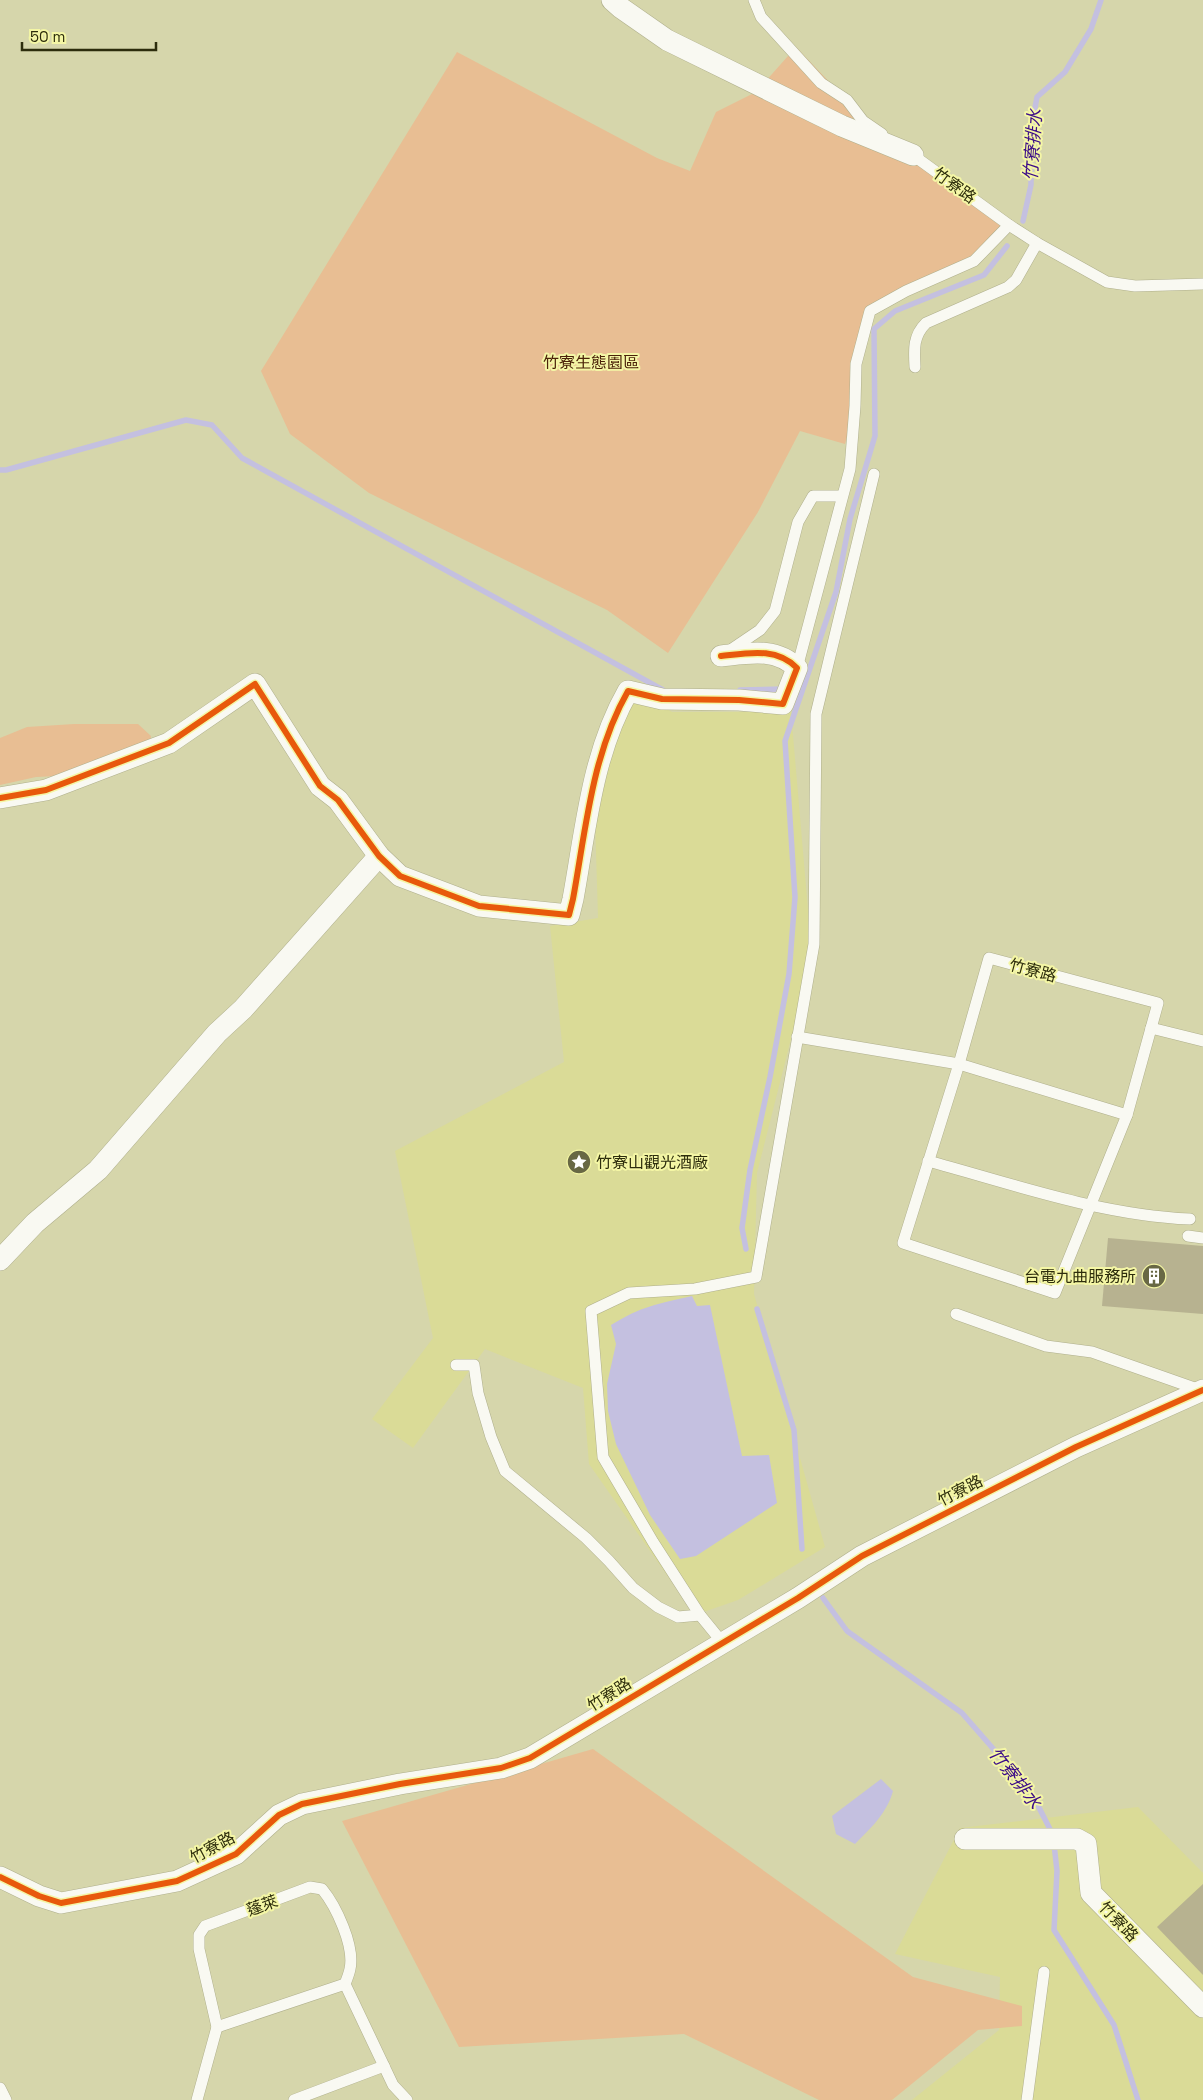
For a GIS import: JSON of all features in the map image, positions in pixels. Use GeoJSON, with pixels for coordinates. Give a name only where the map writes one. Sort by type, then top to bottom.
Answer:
{"type":"FeatureCollection","features":[{"type":"Feature","properties":{"kind":"street"},"geometry":{"type":"LineString","coordinates":[[612,0],[667,40],[842,126],[913,155]]}},
{"type":"Feature","properties":{"kind":"street"},"geometry":{"type":"LineString","coordinates":[[0,798],[46,790],[169,743],[255,684],[320,786],[338,800],[379,856],[400,876],[479,906],[568,915],[574,899],[596,769],[610,726],[628,691],[662,699],[739,700],[783,704],[797,668],[787,659],[762,652],[721,656]]}},
{"type":"Feature","properties":{"kind":"street"},"geometry":{"type":"LineString","coordinates":[[0,1260],[35,1223],[98,1170],[217,1033],[244,1010],[299,944],[379,856]]}},
{"type":"Feature","properties":{"kind":"street","name":"竹寮路"},"geometry":{"type":"LineString","coordinates":[[0,1877],[39,1896],[60,1903],[177,1881],[236,1854],[279,1815],[302,1804],[400,1784],[501,1768],[530,1758],[798,1598],[862,1556],[1076,1447],[1202,1390]]}},
{"type":"Feature","properties":{"kind":"street","name":"竹寮路"},"geometry":{"type":"LineString","coordinates":[[965,1838],[1077,1839],[1086,1844],[1091,1893],[1203,2007]]}},
{"type":"Feature","properties":{"kind":"lane","name":"竹寮路"},"geometry":{"type":"LineString","coordinates":[[755,0],[760,17],[821,83],[847,100],[863,121],[1037,243],[1107,282],[1135,286],[1203,284]]}},
{"type":"Feature","properties":{"kind":"lane"},"geometry":{"type":"LineString","coordinates":[[797,668],[850,469],[856,364],[870,311],[906,291],[974,261],[1009,225]]}},
{"type":"Feature","properties":{"kind":"lane"},"geometry":{"type":"LineString","coordinates":[[915,367],[914,346],[918,332],[926,324],[1008,287],[1016,280],[1037,243]]}},
{"type":"Feature","properties":{"kind":"lane"},"geometry":{"type":"LineString","coordinates":[[722,1642],[700,1615],[602,1457],[591,1311],[629,1293],[695,1289],[756,1277],[814,944],[816,714],[874,474]]}},
{"type":"Feature","properties":{"kind":"lane"},"geometry":{"type":"LineString","coordinates":[[721,656],[760,630],[775,611],[798,522],[813,496],[842,496]]}},
{"type":"Feature","properties":{"kind":"lane","name":"竹寮路"},"geometry":{"type":"LineString","coordinates":[[989,958],[1158,1003],[1127,1115],[1055,1293],[903,1243],[959,1064],[989,958]]}},
{"type":"Feature","properties":{"kind":"lane"},"geometry":{"type":"LineString","coordinates":[[1151,1028],[1203,1041]]}},
{"type":"Feature","properties":{"kind":"lane"},"geometry":{"type":"LineString","coordinates":[[797,1037],[959,1064],[1127,1115]]}},
{"type":"Feature","properties":{"kind":"lane"},"geometry":{"type":"LineString","coordinates":[[928,1161],[1091,1205],[1156,1217],[1190,1219]]}},
{"type":"Feature","properties":{"kind":"lane"},"geometry":{"type":"LineString","coordinates":[[1188,1236],[1203,1238]]}},
{"type":"Feature","properties":{"kind":"lane"},"geometry":{"type":"LineString","coordinates":[[956,1314],[1046,1346],[1092,1352],[1202,1390]]}},
{"type":"Feature","properties":{"kind":"lane"},"geometry":{"type":"LineString","coordinates":[[456,1365],[474,1365],[478,1392],[505,1471],[586,1538],[633,1588],[678,1617],[700,1615]]}},
{"type":"Feature","properties":{"kind":"lane","name":"蓬萊"},"geometry":{"type":"LineString","coordinates":[[196,2100],[217,2027],[199,1949],[199,1935],[204,1926],[310,1887],[322,1889],[332,1902],[350,1948],[351,1968],[345,1984]]}},
{"type":"Feature","properties":{"kind":"lane"},"geometry":{"type":"LineString","coordinates":[[1027,2100],[1044,1972]]}},
{"type":"Feature","properties":{"kind":"lane"},"geometry":{"type":"LineString","coordinates":[[217,2027],[345,1984],[393,2085],[407,2100]]}},
{"type":"Feature","properties":{"kind":"lane"},"geometry":{"type":"LineString","coordinates":[[294,2100],[320,2095],[384,2066]]}},
{"type":"Feature","properties":{"kind":"lane"},"geometry":{"type":"LineString","coordinates":[[0,2088],[6,2100]]}},
{"type":"Feature","properties":{"kind":"shaded area","name":"竹寮山觀光酒廠"},"geometry":{"type":"Polygon","coordinates":[[[635,689],[672,712],[791,712],[812,956],[757,1173],[754,1294],[825,1547],[738,1600],[695,1615],[589,1464],[583,1388],[485,1349],[413,1448],[372,1419],[433,1338],[395,1151],[564,1062],[550,926],[598,918],[594,784],[635,689]]]}},
{"type":"Feature","properties":{"kind":"shaded area"},"geometry":{"type":"Polygon","coordinates":[[[692,1296],[697,1306],[710,1305],[742,1456],[769,1455],[777,1503],[696,1556],[680,1559],[650,1515],[616,1444],[608,1411],[607,1384],[616,1344],[611,1325],[641,1310],[692,1296]]]}},
{"type":"Feature","properties":{"kind":"shaded area"},"geometry":{"type":"Polygon","coordinates":[[[881,1779],[893,1791],[887,1806],[878,1820],[855,1844],[836,1834],[832,1816],[881,1779]]]}},
{"type":"Feature","properties":{"kind":"shaded area"},"geometry":{"type":"Polygon","coordinates":[[[1138,1807],[1203,1873],[1203,2100],[912,2100],[999,2030],[1000,1977],[895,1954],[960,1828],[1138,1807]]]}},
{"type":"Feature","properties":{"kind":"green space","name":"竹寮生態園區"},"geometry":{"type":"Polygon","coordinates":[[[796,47],[860,114],[1004,226],[974,261],[870,311],[855,406],[845,444],[800,431],[758,512],[668,653],[607,610],[369,493],[290,434],[261,371],[457,52],[657,158],[690,171],[716,112],[756,92],[796,47]]]}},
{"type":"Feature","properties":{"kind":"green space"},"geometry":{"type":"Polygon","coordinates":[[[74,724],[138,724],[151,736],[149,751],[99,774],[36,777],[0,785],[0,738],[27,727],[74,724]]]}},
{"type":"Feature","properties":{"kind":"green space"},"geometry":{"type":"Polygon","coordinates":[[[593,1749],[913,1977],[1022,2006],[1022,2026],[978,2030],[892,2100],[819,2100],[684,2034],[459,2047],[342,1821],[593,1749]]]}},
{"type":"Feature","properties":{"kind":"building","name":"台電九曲服務所"},"geometry":{"type":"Polygon","coordinates":[[[1108,1238],[1203,1246],[1203,1314],[1102,1306],[1108,1238]]]}},
{"type":"Feature","properties":{"kind":"building"},"geometry":{"type":"Polygon","coordinates":[[[1203,1884],[1203,1975],[1157,1927],[1203,1884]]]}},
{"type":"Feature","properties":{"kind":"waterway","name":"竹寮排水"},"geometry":{"type":"LineString","coordinates":[[1023,221],[1031,185],[1031,129],[1037,97],[1065,72],[1091,29],[1101,0]]}},
{"type":"Feature","properties":{"kind":"waterway"},"geometry":{"type":"LineString","coordinates":[[746,1249],[742,1228],[750,1170],[789,974],[795,897],[785,741],[836,592],[850,519],[875,436],[874,329],[895,311],[984,275],[1007,246]]}},
{"type":"Feature","properties":{"kind":"waterway"},"geometry":{"type":"LineString","coordinates":[[0,470],[6,470],[186,420],[212,425],[242,458],[663,690]]}},
{"type":"Feature","properties":{"kind":"waterway"},"geometry":{"type":"LineString","coordinates":[[740,690],[783,689]]}},
{"type":"Feature","properties":{"kind":"waterway"},"geometry":{"type":"LineString","coordinates":[[757,1309],[794,1430],[802,1549]]}},
{"type":"Feature","properties":{"kind":"waterway","name":"竹寮排水"},"geometry":{"type":"LineString","coordinates":[[823,1598],[847,1631],[962,1713],[1031,1792],[1053,1835]]}},
{"type":"Feature","properties":{"kind":"waterway","name":"竹寮排水"},"geometry":{"type":"LineString","coordinates":[[1054,1844],[1057,1871],[1054,1930],[1114,2025],[1138,2100]]}},
{"type":"Feature","properties":{"kind":"cycle path"},"geometry":{"type":"LineString","coordinates":[[0,798],[46,790],[169,743],[255,684],[320,786],[338,800],[379,856],[400,876],[479,906],[569,915],[598,766],[606,740],[628,691],[662,699],[739,700],[783,704],[797,668],[789,661],[771,654],[762,653],[721,656]]}},
{"type":"Feature","properties":{"kind":"cycle path"},"geometry":{"type":"LineString","coordinates":[[0,1877],[39,1896],[61,1903],[177,1881],[236,1854],[279,1815],[302,1804],[400,1784],[501,1768],[530,1758],[798,1598],[862,1556],[1076,1447],[1203,1390]]}},
{"type":"Feature","properties":{"kind":"place","name":"竹寮山觀光酒廠"},"geometry":{"type":"Point","coordinates":[579,1162]}},
{"type":"Feature","properties":{"kind":"place","name":"台電九曲服務所"},"geometry":{"type":"Point","coordinates":[1154,1276]}}]}
